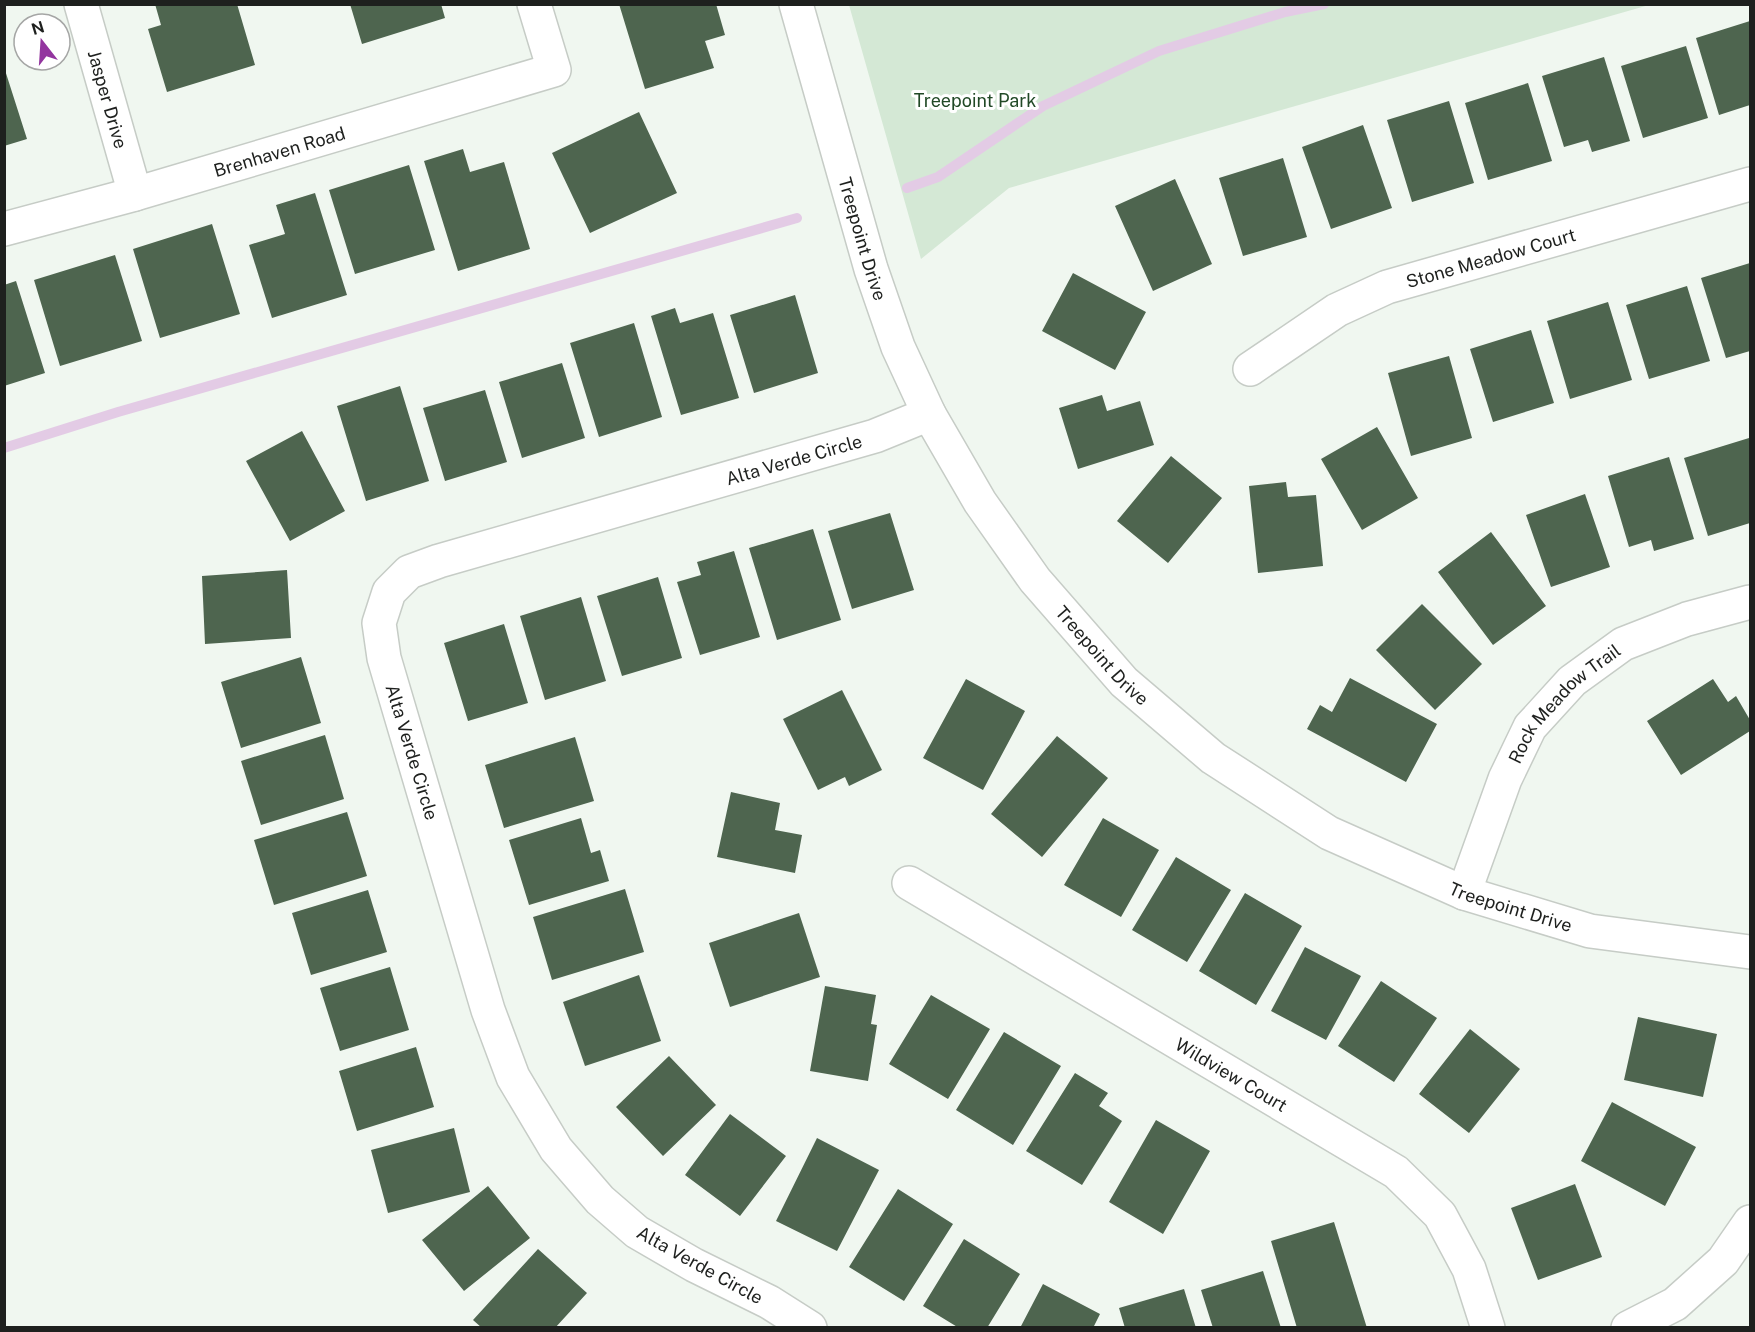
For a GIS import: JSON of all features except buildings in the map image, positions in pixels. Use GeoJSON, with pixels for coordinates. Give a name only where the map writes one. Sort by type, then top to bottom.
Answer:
{"type":"FeatureCollection","features":[{"type":"Feature","properties":{"kind":"street","name":"Jasper Drive"},"geometry":{"type":"LineString","coordinates":[[81,4],[135,194]]}},
{"type":"Feature","properties":{"kind":"street","name":"Brenhaven Road"},"geometry":{"type":"LineString","coordinates":[[4,229],[135,194],[554,70],[534,4]]}},
{"type":"Feature","properties":{"kind":"street","name":"Treepoint Drive"},"geometry":{"type":"LineString","coordinates":[[796,4],[871,269],[898,347],[929,414],[980,502],[1035,580],[1124,682],[1213,758],[1329,833],[1464,893],[1590,931],[1750,952]]}},
{"type":"Feature","properties":{"kind":"street","name":"Stone Meadow Court"},"geometry":{"type":"LineString","coordinates":[[1250,369],[1337,310],[1387,287],[1750,184]]}},
{"type":"Feature","properties":{"kind":"street","name":"Alta Verde Circle"},"geometry":{"type":"LineString","coordinates":[[810,1328],[769,1302],[694,1265],[637,1232],[600,1200],[556,1149],[513,1077],[488,1010],[384,658],[379,623],[389,592],[409,572],[439,561],[875,436],[929,414]]}},
{"type":"Feature","properties":{"kind":"street","name":"Rock Meadow Trail"},"geometry":{"type":"LineString","coordinates":[[1464,893],[1505,779],[1530,727],[1572,681],[1623,644],[1687,620],[1750,602]]}},
{"type":"Feature","properties":{"kind":"street","name":"Wildview Court"},"geometry":{"type":"LineString","coordinates":[[909,883],[1396,1172],[1440,1215],[1469,1269],[1488,1328]]}},
{"type":"Feature","properties":{"kind":"street"},"geometry":{"type":"LineString","coordinates":[[1628,1328],[1675,1304],[1723,1261],[1750,1222]]}},
{"type":"Feature","properties":{"kind":"green space","name":"Treepoint Park"},"geometry":{"type":"Polygon","coordinates":[[[849,4],[1649,5],[1009,188],[921,259],[849,4]]]}},
{"type":"Feature","properties":{"kind":"waterway"},"geometry":{"type":"LineString","coordinates":[[907,188],[938,177],[1043,106],[1159,51],[1285,12],[1324,4]]}},
{"type":"Feature","properties":{"kind":"waterway"},"geometry":{"type":"LineString","coordinates":[[4,448],[118,412],[797,218]]}}]}
